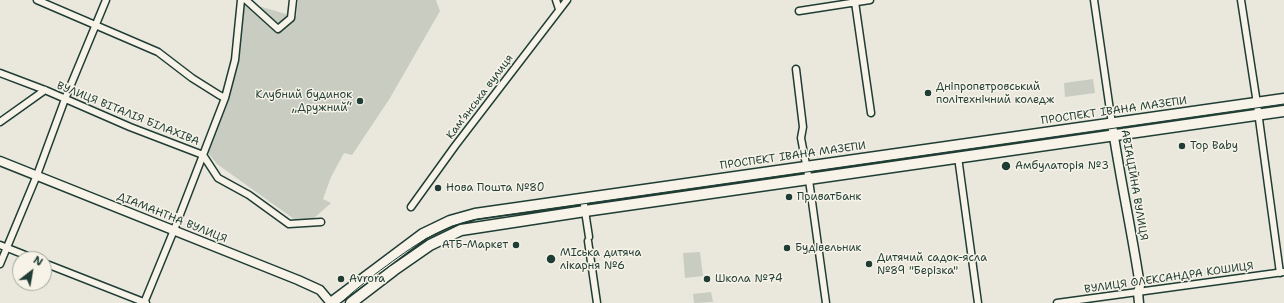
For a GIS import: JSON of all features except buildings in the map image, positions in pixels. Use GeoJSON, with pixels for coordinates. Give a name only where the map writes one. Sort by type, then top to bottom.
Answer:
{"type":"FeatureCollection","features":[{"type":"Feature","properties":{"kind":"highway","name":"ПРОСПЕКТ ІВАНА МАЗЕПИ"},"geometry":{"type":"LineString","coordinates":[[331,303],[417,239],[441,224],[476,214],[1284,99]]}},
{"type":"Feature","properties":{"kind":"highway"},"geometry":{"type":"LineString","coordinates":[[350,303],[430,244],[461,230],[1284,111]]}},
{"type":"Feature","properties":{"kind":"street"},"geometry":{"type":"LineString","coordinates":[[37,0],[96,24],[158,52],[192,78],[219,96],[225,98]]}},
{"type":"Feature","properties":{"kind":"street"},"geometry":{"type":"LineString","coordinates":[[0,264],[3,246],[37,175],[65,99],[106,0]]}},
{"type":"Feature","properties":{"kind":"street"},"geometry":{"type":"LineString","coordinates":[[52,266],[145,303],[225,98],[235,60],[241,0]]}},
{"type":"Feature","properties":{"kind":"street"},"geometry":{"type":"LineString","coordinates":[[246,0],[278,29],[290,18],[293,0]]}},
{"type":"Feature","properties":{"kind":"street"},"geometry":{"type":"LineString","coordinates":[[556,0],[559,9]]}},
{"type":"Feature","properties":{"kind":"street","name":"Камʼянська вулиця"},"geometry":{"type":"LineString","coordinates":[[411,207],[567,0]]}},
{"type":"Feature","properties":{"kind":"street"},"geometry":{"type":"LineString","coordinates":[[799,11],[870,0]]}},
{"type":"Feature","properties":{"kind":"street","name":"АВІАЦІЙНА ВУЛИЦЯ"},"geometry":{"type":"LineString","coordinates":[[1094,0],[1117,160],[1140,286],[1138,292],[1139,303]]}},
{"type":"Feature","properties":{"kind":"street"},"geometry":{"type":"LineString","coordinates":[[1241,0],[1282,273]]}},
{"type":"Feature","properties":{"kind":"street"},"geometry":{"type":"LineString","coordinates":[[855,2],[871,112]]}},
{"type":"Feature","properties":{"kind":"street"},"geometry":{"type":"LineString","coordinates":[[796,69],[803,127],[801,138],[809,180],[826,303]]}},
{"type":"Feature","properties":{"kind":"street","name":"ВУЛИЦЯ ВІТАЛІЯ БІЛАХІВА"},"geometry":{"type":"LineString","coordinates":[[0,73],[45,90],[130,127],[203,155],[218,178],[249,195],[290,224],[321,222]]}},
{"type":"Feature","properties":{"kind":"street"},"geometry":{"type":"LineString","coordinates":[[0,122],[45,90]]}},
{"type":"Feature","properties":{"kind":"street"},"geometry":{"type":"LineString","coordinates":[[958,157],[978,303]]}},
{"type":"Feature","properties":{"kind":"street","name":"ДІАМАНТНА ВУЛИЦЯ"},"geometry":{"type":"LineString","coordinates":[[0,161],[314,287],[323,293],[331,303]]}},
{"type":"Feature","properties":{"kind":"street"},"geometry":{"type":"LineString","coordinates":[[583,198],[598,303]]}},
{"type":"Feature","properties":{"kind":"street"},"geometry":{"type":"LineString","coordinates":[[3,246],[15,251]]}},
{"type":"Feature","properties":{"kind":"street","name":"ВУЛИЦЯ ОЛЕКСАНДРА КОШИЦЯ"},"geometry":{"type":"LineString","coordinates":[[1057,303],[1282,273]]}},
{"type":"Feature","properties":{"kind":"shaded area"},"geometry":{"type":"Polygon","coordinates":[[[298,0],[436,0],[440,11],[390,98],[352,155],[344,153],[331,177],[323,199],[331,203],[313,219],[294,219],[217,164],[208,153],[229,98],[238,60],[245,2],[296,17],[298,0]]]}},
{"type":"Feature","properties":{"kind":"shaded area"},"geometry":{"type":"Polygon","coordinates":[[[1093,79],[1095,93],[1065,97],[1064,83],[1093,79]]]}},
{"type":"Feature","properties":{"kind":"shaded area"},"geometry":{"type":"Polygon","coordinates":[[[700,252],[703,276],[685,278],[683,253],[700,252]]]}},
{"type":"Feature","properties":{"kind":"shaded area"},"geometry":{"type":"Polygon","coordinates":[[[711,292],[713,302],[694,303],[693,294],[711,292]]]}},
{"type":"Feature","properties":{"kind":"tram line"},"geometry":{"type":"LineString","coordinates":[[341,303],[374,275],[422,241],[448,228],[477,219],[1284,104]]}},
{"type":"Feature","properties":{"kind":"place","name":"Дніпропетровський політехнічний коледж"},"geometry":{"type":"Point","coordinates":[928,93]}},
{"type":"Feature","properties":{"kind":"place","name":"Клубний будинок „Дружний“"},"geometry":{"type":"Point","coordinates":[360,101]}},
{"type":"Feature","properties":{"kind":"place","name":"Top Baby"},"geometry":{"type":"Point","coordinates":[1182,146]}},
{"type":"Feature","properties":{"kind":"place","name":"Амбулаторія №3"},"geometry":{"type":"Point","coordinates":[1006,166]}},
{"type":"Feature","properties":{"kind":"place","name":"Нова Пошта №80"},"geometry":{"type":"Point","coordinates":[438,188]}},
{"type":"Feature","properties":{"kind":"place","name":"ПриватБанк"},"geometry":{"type":"Point","coordinates":[789,197]}},
{"type":"Feature","properties":{"kind":"place","name":"АТБ-Маркет"},"geometry":{"type":"Point","coordinates":[516,245]}},
{"type":"Feature","properties":{"kind":"place","name":"Будівельник"},"geometry":{"type":"Point","coordinates":[787,248]}},
{"type":"Feature","properties":{"kind":"place","name":"МІська дитяча лікарня №6"},"geometry":{"type":"Point","coordinates":[551,259]}},
{"type":"Feature","properties":{"kind":"place","name":"Дитячий садок-ясла №89 \"Берізка\""},"geometry":{"type":"Point","coordinates":[869,264]}},
{"type":"Feature","properties":{"kind":"place","name":"Avrora"},"geometry":{"type":"Point","coordinates":[341,279]}},
{"type":"Feature","properties":{"kind":"place","name":"Школа №74"},"geometry":{"type":"Point","coordinates":[707,279]}}]}
